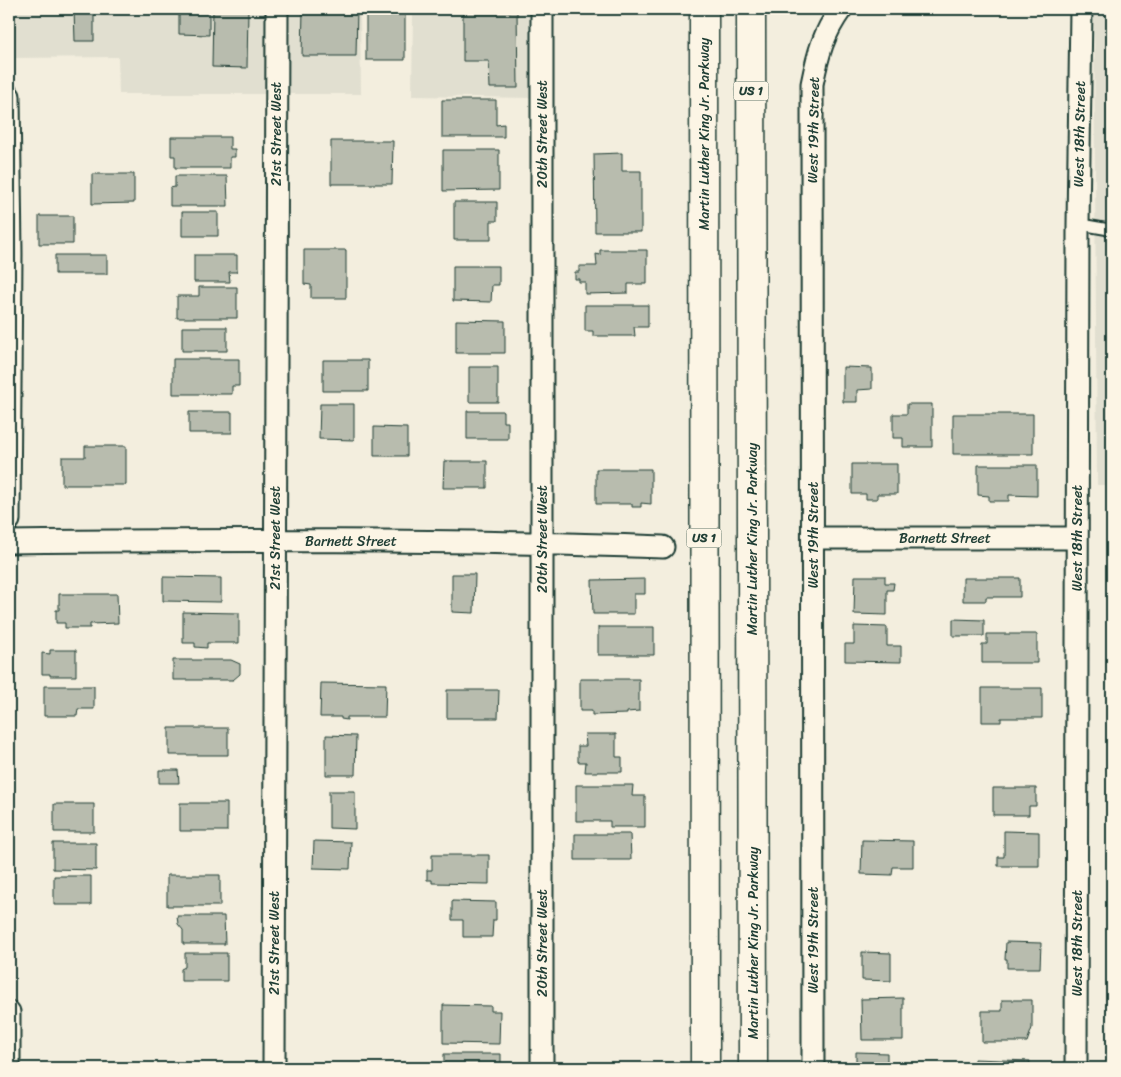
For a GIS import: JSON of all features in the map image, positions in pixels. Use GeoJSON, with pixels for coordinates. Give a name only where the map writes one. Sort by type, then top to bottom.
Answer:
{"type":"FeatureCollection","features":[{"type":"Feature","properties":{"kind":"highway","name":"Martin Luther King Jr. Parkway"},"geometry":{"type":"LineString","coordinates":[[704,9],[705,1068]]}},
{"type":"Feature","properties":{"kind":"highway","name":"Martin Luther King Jr. Parkway"},"geometry":{"type":"LineString","coordinates":[[751,9],[753,1068]]}},
{"type":"Feature","properties":{"kind":"street","name":"21st Street West"},"geometry":{"type":"LineString","coordinates":[[274,1068],[276,9]]}},
{"type":"Feature","properties":{"kind":"street","name":"20th Street West"},"geometry":{"type":"LineString","coordinates":[[542,9],[542,1068]]}},
{"type":"Feature","properties":{"kind":"street","name":"West 19th Street"},"geometry":{"type":"LineString","coordinates":[[813,1068],[812,84],[818,52],[831,23],[841,9]]}},
{"type":"Feature","properties":{"kind":"street","name":"West 18th Street"},"geometry":{"type":"LineString","coordinates":[[1076,1068],[1078,224],[1081,9]]}},
{"type":"Feature","properties":{"kind":"street"},"geometry":{"type":"LineString","coordinates":[[9,96],[11,254],[9,520]]}},
{"type":"Feature","properties":{"kind":"street","name":"Barnett Street"},"geometry":{"type":"LineString","coordinates":[[813,538],[1077,538]]}},
{"type":"Feature","properties":{"kind":"street","name":"Barnett Street"},"geometry":{"type":"LineString","coordinates":[[9,542],[542,542],[663,547]]}},
{"type":"Feature","properties":{"kind":"street"},"geometry":{"type":"LineString","coordinates":[[9,1012],[9,1068]]}},
{"type":"Feature","properties":{"kind":"lane"},"geometry":{"type":"LineString","coordinates":[[1078,224],[1112,230]]}},
{"type":"Feature","properties":{"kind":"shaded area"},"geometry":{"type":"Polygon","coordinates":[[[9,9],[360,9],[361,94],[119,94],[118,57],[9,58],[9,9]]]}},
{"type":"Feature","properties":{"kind":"shaded area"},"geometry":{"type":"Polygon","coordinates":[[[413,9],[532,9],[533,98],[412,96],[413,9]]]}},
{"type":"Feature","properties":{"kind":"shaded area"},"geometry":{"type":"Polygon","coordinates":[[[1094,9],[1112,9],[1112,485],[1097,485],[1094,9]]]}},
{"type":"Feature","properties":{"kind":"building"},"geometry":{"type":"Polygon","coordinates":[[[74,9],[94,9],[94,41],[75,41],[74,9]]]}},
{"type":"Feature","properties":{"kind":"building"},"geometry":{"type":"Polygon","coordinates":[[[179,9],[209,9],[209,35],[179,34],[179,9]]]}},
{"type":"Feature","properties":{"kind":"building"},"geometry":{"type":"Polygon","coordinates":[[[213,9],[248,9],[247,68],[212,67],[213,9]]]}},
{"type":"Feature","properties":{"kind":"building"},"geometry":{"type":"Polygon","coordinates":[[[303,9],[357,9],[356,56],[302,56],[303,9]]]}},
{"type":"Feature","properties":{"kind":"building"},"geometry":{"type":"Polygon","coordinates":[[[366,9],[405,9],[405,60],[366,60],[366,9]]]}},
{"type":"Feature","properties":{"kind":"building"},"geometry":{"type":"Polygon","coordinates":[[[1109,9],[1112,9],[1112,152],[1108,152],[1109,9]]]}},
{"type":"Feature","properties":{"kind":"building"},"geometry":{"type":"Polygon","coordinates":[[[463,11],[517,11],[518,88],[490,88],[489,61],[463,61],[463,11]]]}},
{"type":"Feature","properties":{"kind":"building"},"geometry":{"type":"Polygon","coordinates":[[[442,100],[496,100],[496,125],[504,124],[504,137],[442,137],[442,100]]]}},
{"type":"Feature","properties":{"kind":"building"},"geometry":{"type":"Polygon","coordinates":[[[171,137],[230,137],[230,149],[235,149],[235,157],[230,157],[230,168],[175,168],[175,156],[171,156],[171,137]]]}},
{"type":"Feature","properties":{"kind":"building"},"geometry":{"type":"Polygon","coordinates":[[[331,141],[393,141],[392,184],[331,184],[331,141]]]}},
{"type":"Feature","properties":{"kind":"building"},"geometry":{"type":"Polygon","coordinates":[[[443,150],[499,150],[499,190],[443,191],[443,150]]]}},
{"type":"Feature","properties":{"kind":"building"},"geometry":{"type":"Polygon","coordinates":[[[622,153],[622,171],[641,171],[641,232],[595,232],[594,154],[622,153]]]}},
{"type":"Feature","properties":{"kind":"building"},"geometry":{"type":"Polygon","coordinates":[[[92,174],[134,174],[134,203],[92,204],[92,174]]]}},
{"type":"Feature","properties":{"kind":"building"},"geometry":{"type":"Polygon","coordinates":[[[175,176],[227,176],[228,206],[170,206],[170,188],[175,187],[175,176]]]}},
{"type":"Feature","properties":{"kind":"building"},"geometry":{"type":"Polygon","coordinates":[[[454,202],[497,202],[497,221],[491,221],[491,240],[454,240],[454,202]]]}},
{"type":"Feature","properties":{"kind":"building"},"geometry":{"type":"Polygon","coordinates":[[[182,212],[218,212],[218,236],[182,236],[182,212]]]}},
{"type":"Feature","properties":{"kind":"building"},"geometry":{"type":"Polygon","coordinates":[[[39,216],[73,216],[73,244],[39,244],[39,216]]]}},
{"type":"Feature","properties":{"kind":"building"},"geometry":{"type":"Polygon","coordinates":[[[304,250],[346,250],[346,298],[311,298],[311,285],[304,284],[304,250]]]}},
{"type":"Feature","properties":{"kind":"building"},"geometry":{"type":"Polygon","coordinates":[[[600,250],[647,250],[647,284],[628,284],[628,293],[585,294],[585,282],[579,282],[579,279],[575,279],[575,272],[579,272],[579,266],[597,266],[596,254],[600,255],[600,250]]]}},
{"type":"Feature","properties":{"kind":"building"},"geometry":{"type":"Polygon","coordinates":[[[55,255],[107,255],[107,274],[55,274],[55,255]]]}},
{"type":"Feature","properties":{"kind":"building"},"geometry":{"type":"Polygon","coordinates":[[[194,255],[237,255],[237,272],[229,272],[230,282],[194,282],[194,255]]]}},
{"type":"Feature","properties":{"kind":"building"},"geometry":{"type":"Polygon","coordinates":[[[453,266],[499,266],[499,285],[492,285],[491,302],[453,301],[453,266]]]}},
{"type":"Feature","properties":{"kind":"building"},"geometry":{"type":"Polygon","coordinates":[[[199,287],[237,287],[237,318],[177,318],[177,296],[199,296],[199,287]]]}},
{"type":"Feature","properties":{"kind":"building"},"geometry":{"type":"Polygon","coordinates":[[[585,305],[648,305],[648,327],[634,327],[635,336],[593,336],[593,331],[585,331],[585,305]]]}},
{"type":"Feature","properties":{"kind":"building"},"geometry":{"type":"Polygon","coordinates":[[[456,320],[505,321],[505,353],[456,353],[456,320]]]}},
{"type":"Feature","properties":{"kind":"building"},"geometry":{"type":"Polygon","coordinates":[[[182,327],[227,327],[227,351],[182,351],[182,327]]]}},
{"type":"Feature","properties":{"kind":"building"},"geometry":{"type":"Polygon","coordinates":[[[173,359],[239,359],[239,386],[232,386],[232,394],[173,394],[173,359]]]}},
{"type":"Feature","properties":{"kind":"building"},"geometry":{"type":"Polygon","coordinates":[[[323,360],[368,360],[368,391],[323,391],[323,360]]]}},
{"type":"Feature","properties":{"kind":"building"},"geometry":{"type":"Polygon","coordinates":[[[469,367],[498,367],[498,402],[469,402],[469,367]]]}},
{"type":"Feature","properties":{"kind":"building"},"geometry":{"type":"Polygon","coordinates":[[[843,367],[872,368],[872,389],[857,390],[857,402],[843,402],[843,367]]]}},
{"type":"Feature","properties":{"kind":"building"},"geometry":{"type":"Polygon","coordinates":[[[320,404],[354,404],[354,440],[319,439],[320,404]]]}},
{"type":"Feature","properties":{"kind":"building"},"geometry":{"type":"Polygon","coordinates":[[[907,404],[932,404],[932,447],[903,447],[903,438],[893,438],[893,414],[907,414],[907,404]]]}},
{"type":"Feature","properties":{"kind":"building"},"geometry":{"type":"Polygon","coordinates":[[[467,411],[503,411],[503,422],[508,422],[508,439],[467,439],[467,411]]]}},
{"type":"Feature","properties":{"kind":"building"},"geometry":{"type":"Polygon","coordinates":[[[189,412],[232,412],[232,433],[189,433],[189,412]]]}},
{"type":"Feature","properties":{"kind":"building"},"geometry":{"type":"Polygon","coordinates":[[[953,414],[1033,414],[1033,454],[953,454],[953,414]]]}},
{"type":"Feature","properties":{"kind":"building"},"geometry":{"type":"Polygon","coordinates":[[[374,427],[407,428],[407,456],[374,456],[374,427]]]}},
{"type":"Feature","properties":{"kind":"building"},"geometry":{"type":"Polygon","coordinates":[[[85,446],[126,446],[126,485],[62,485],[62,457],[85,457],[85,446]]]}},
{"type":"Feature","properties":{"kind":"building"},"geometry":{"type":"Polygon","coordinates":[[[444,461],[487,461],[487,488],[443,488],[444,461]]]}},
{"type":"Feature","properties":{"kind":"building"},"geometry":{"type":"Polygon","coordinates":[[[852,464],[897,464],[897,494],[877,494],[877,499],[866,499],[866,494],[852,494],[852,464]]]}},
{"type":"Feature","properties":{"kind":"building"},"geometry":{"type":"Polygon","coordinates":[[[978,465],[1037,465],[1037,496],[1009,495],[1009,501],[989,501],[989,496],[978,495],[978,465]]]}},
{"type":"Feature","properties":{"kind":"building"},"geometry":{"type":"Polygon","coordinates":[[[596,469],[651,469],[651,504],[641,503],[641,507],[632,507],[632,504],[596,504],[596,469]]]}},
{"type":"Feature","properties":{"kind":"building"},"geometry":{"type":"Polygon","coordinates":[[[452,574],[475,574],[474,613],[452,612],[452,574]]]}},
{"type":"Feature","properties":{"kind":"building"},"geometry":{"type":"Polygon","coordinates":[[[855,576],[885,576],[885,583],[894,583],[893,590],[887,590],[887,615],[854,614],[855,576]]]}},
{"type":"Feature","properties":{"kind":"building"},"geometry":{"type":"Polygon","coordinates":[[[163,577],[221,578],[221,602],[163,601],[163,577]]]}},
{"type":"Feature","properties":{"kind":"building"},"geometry":{"type":"Polygon","coordinates":[[[963,578],[1020,578],[1020,597],[986,597],[986,601],[963,601],[963,578]]]}},
{"type":"Feature","properties":{"kind":"building"},"geometry":{"type":"Polygon","coordinates":[[[645,579],[645,594],[634,594],[634,614],[593,614],[592,580],[645,579]]]}},
{"type":"Feature","properties":{"kind":"building"},"geometry":{"type":"Polygon","coordinates":[[[59,594],[117,594],[118,623],[90,624],[90,628],[65,628],[65,623],[56,623],[56,610],[59,610],[59,594]]]}},
{"type":"Feature","properties":{"kind":"building"},"geometry":{"type":"Polygon","coordinates":[[[183,612],[239,613],[239,643],[207,643],[207,648],[195,647],[195,643],[183,643],[183,612]]]}},
{"type":"Feature","properties":{"kind":"building"},"geometry":{"type":"Polygon","coordinates":[[[953,619],[984,620],[984,636],[953,636],[953,619]]]}},
{"type":"Feature","properties":{"kind":"building"},"geometry":{"type":"Polygon","coordinates":[[[854,626],[887,627],[887,646],[901,646],[901,662],[845,661],[845,644],[854,644],[854,626]]]}},
{"type":"Feature","properties":{"kind":"building"},"geometry":{"type":"Polygon","coordinates":[[[598,627],[654,627],[654,655],[598,655],[598,627]]]}},
{"type":"Feature","properties":{"kind":"building"},"geometry":{"type":"Polygon","coordinates":[[[987,634],[1037,634],[1037,663],[982,663],[982,644],[987,644],[987,634]]]}},
{"type":"Feature","properties":{"kind":"building"},"geometry":{"type":"Polygon","coordinates":[[[50,650],[76,650],[76,676],[50,676],[50,674],[42,674],[42,653],[50,654],[50,650]]]}},
{"type":"Feature","properties":{"kind":"building"},"geometry":{"type":"Polygon","coordinates":[[[173,660],[231,660],[240,664],[240,674],[233,680],[173,680],[173,660]]]}},
{"type":"Feature","properties":{"kind":"building"},"geometry":{"type":"Polygon","coordinates":[[[580,679],[639,679],[639,711],[627,712],[627,714],[592,715],[592,711],[580,711],[580,679]]]}},
{"type":"Feature","properties":{"kind":"building"},"geometry":{"type":"Polygon","coordinates":[[[321,683],[386,684],[385,717],[347,717],[347,720],[341,719],[341,717],[320,717],[321,683]]]}},
{"type":"Feature","properties":{"kind":"building"},"geometry":{"type":"Polygon","coordinates":[[[44,686],[94,686],[94,709],[78,709],[77,716],[44,716],[44,686]]]}},
{"type":"Feature","properties":{"kind":"building"},"geometry":{"type":"Polygon","coordinates":[[[982,688],[1042,688],[1042,718],[1001,718],[1001,722],[982,722],[982,688]]]}},
{"type":"Feature","properties":{"kind":"building"},"geometry":{"type":"Polygon","coordinates":[[[447,690],[499,690],[498,718],[447,718],[447,690]]]}},
{"type":"Feature","properties":{"kind":"building"},"geometry":{"type":"Polygon","coordinates":[[[169,728],[228,728],[228,755],[169,755],[169,728]]]}},
{"type":"Feature","properties":{"kind":"building"},"geometry":{"type":"Polygon","coordinates":[[[585,734],[616,734],[616,757],[622,757],[622,772],[585,772],[586,762],[578,762],[578,746],[586,746],[585,734]]]}},
{"type":"Feature","properties":{"kind":"building"},"geometry":{"type":"Polygon","coordinates":[[[326,735],[356,736],[355,775],[326,775],[326,735]]]}},
{"type":"Feature","properties":{"kind":"building"},"geometry":{"type":"Polygon","coordinates":[[[159,770],[178,770],[179,783],[159,783],[159,770]]]}},
{"type":"Feature","properties":{"kind":"building"},"geometry":{"type":"Polygon","coordinates":[[[576,785],[633,785],[632,796],[645,796],[645,827],[610,827],[610,821],[576,821],[576,785]]]}},
{"type":"Feature","properties":{"kind":"building"},"geometry":{"type":"Polygon","coordinates":[[[993,788],[1036,788],[1036,806],[1029,806],[1029,815],[993,815],[993,788]]]}},
{"type":"Feature","properties":{"kind":"building"},"geometry":{"type":"Polygon","coordinates":[[[329,791],[355,791],[355,829],[329,828],[329,791]]]}},
{"type":"Feature","properties":{"kind":"building"},"geometry":{"type":"Polygon","coordinates":[[[180,803],[227,803],[227,831],[180,831],[180,803]]]}},
{"type":"Feature","properties":{"kind":"building"},"geometry":{"type":"Polygon","coordinates":[[[54,804],[94,804],[94,832],[54,832],[54,804]]]}},
{"type":"Feature","properties":{"kind":"building"},"geometry":{"type":"Polygon","coordinates":[[[1004,831],[1039,832],[1039,866],[998,866],[998,857],[1004,857],[1004,831]]]}},
{"type":"Feature","properties":{"kind":"building"},"geometry":{"type":"Polygon","coordinates":[[[575,834],[630,834],[631,860],[575,860],[575,834]]]}},
{"type":"Feature","properties":{"kind":"building"},"geometry":{"type":"Polygon","coordinates":[[[862,840],[913,841],[913,867],[893,867],[892,875],[861,874],[862,840]]]}},
{"type":"Feature","properties":{"kind":"building"},"geometry":{"type":"Polygon","coordinates":[[[314,841],[351,842],[350,869],[313,868],[314,841]]]}},
{"type":"Feature","properties":{"kind":"building"},"geometry":{"type":"Polygon","coordinates":[[[53,843],[96,843],[96,870],[53,869],[53,843]]]}},
{"type":"Feature","properties":{"kind":"building"},"geometry":{"type":"Polygon","coordinates":[[[432,855],[489,855],[489,884],[432,883],[432,880],[427,880],[427,870],[432,870],[432,855]]]}},
{"type":"Feature","properties":{"kind":"building"},"geometry":{"type":"Polygon","coordinates":[[[167,875],[220,875],[220,906],[167,906],[167,875]]]}},
{"type":"Feature","properties":{"kind":"building"},"geometry":{"type":"Polygon","coordinates":[[[54,876],[91,876],[91,905],[54,905],[54,876]]]}},
{"type":"Feature","properties":{"kind":"building"},"geometry":{"type":"Polygon","coordinates":[[[452,901],[496,902],[496,920],[493,920],[492,937],[463,937],[463,920],[452,920],[452,901]]]}},
{"type":"Feature","properties":{"kind":"building"},"geometry":{"type":"Polygon","coordinates":[[[177,916],[224,916],[225,944],[183,944],[183,930],[178,924],[177,916]]]}},
{"type":"Feature","properties":{"kind":"building"},"geometry":{"type":"Polygon","coordinates":[[[1006,942],[1041,943],[1040,968],[1007,968],[1007,959],[1005,959],[1006,942]]]}},
{"type":"Feature","properties":{"kind":"building"},"geometry":{"type":"Polygon","coordinates":[[[862,952],[891,953],[891,981],[862,980],[862,952]]]}},
{"type":"Feature","properties":{"kind":"building"},"geometry":{"type":"Polygon","coordinates":[[[185,953],[227,953],[227,981],[181,981],[181,969],[185,967],[185,953]]]}},
{"type":"Feature","properties":{"kind":"building"},"geometry":{"type":"Polygon","coordinates":[[[903,998],[903,1040],[862,1040],[861,999],[903,998]]]}},
{"type":"Feature","properties":{"kind":"building"},"geometry":{"type":"Polygon","coordinates":[[[1002,1000],[1032,1000],[1032,1028],[1027,1042],[982,1042],[982,1011],[1002,1011],[1002,1000]]]}},
{"type":"Feature","properties":{"kind":"building"},"geometry":{"type":"Polygon","coordinates":[[[443,1005],[491,1006],[491,1011],[500,1011],[499,1044],[443,1043],[443,1005]]]}},
{"type":"Feature","properties":{"kind":"building"},"geometry":{"type":"Polygon","coordinates":[[[856,1052],[887,1053],[887,1068],[856,1068],[856,1052]]]}},
{"type":"Feature","properties":{"kind":"building"},"geometry":{"type":"Polygon","coordinates":[[[444,1054],[501,1054],[501,1068],[444,1068],[444,1054]]]}},
{"type":"Feature","properties":{"kind":"building"},"geometry":{"type":"Polygon","coordinates":[[[974,1059],[1030,1061],[1029,1068],[974,1068],[974,1059]]]}}]}
